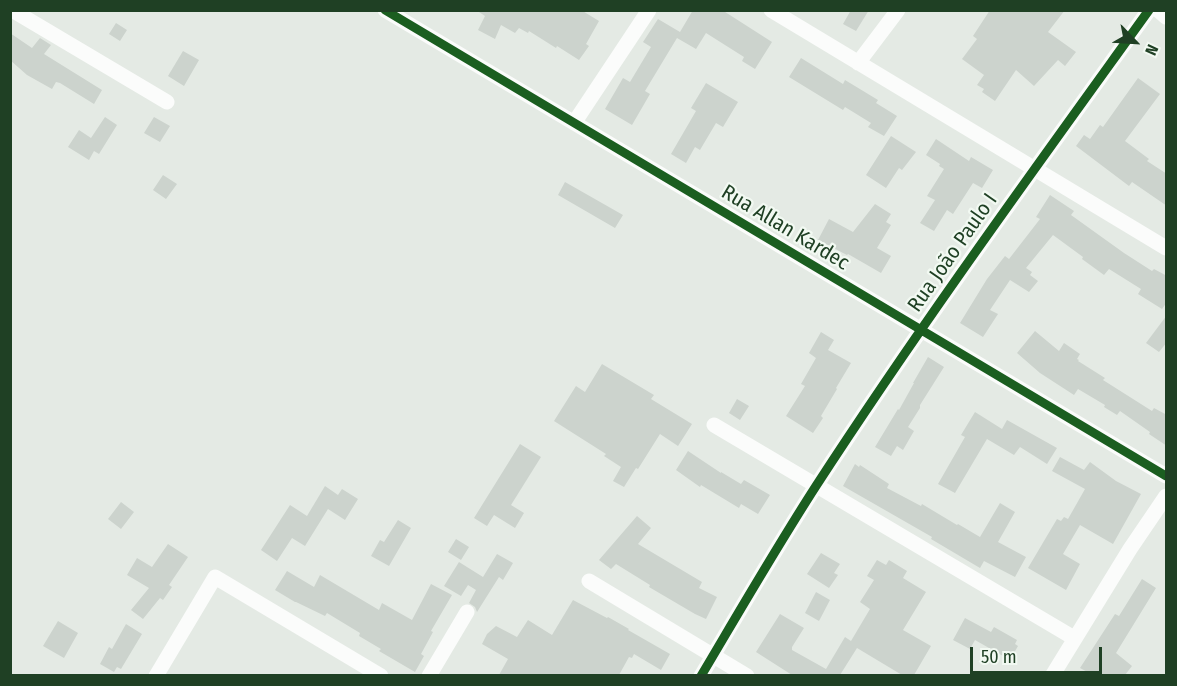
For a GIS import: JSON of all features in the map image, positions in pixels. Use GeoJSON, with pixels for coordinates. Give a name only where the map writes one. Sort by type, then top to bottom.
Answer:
{"type":"FeatureCollection","features":[{"type":"Feature","properties":{"kind":"street"},"geometry":{"type":"LineString","coordinates":[[12,10],[167,102]]}},
{"type":"Feature","properties":{"kind":"street","name":"Rua Allan Kardec"},"geometry":{"type":"LineString","coordinates":[[385,10],[1167,476]]}},
{"type":"Feature","properties":{"kind":"street"},"geometry":{"type":"LineString","coordinates":[[574,123],[649,10]]}},
{"type":"Feature","properties":{"kind":"street"},"geometry":{"type":"LineString","coordinates":[[771,10],[1167,248]]}},
{"type":"Feature","properties":{"kind":"street"},"geometry":{"type":"LineString","coordinates":[[858,63],[898,10]]}},
{"type":"Feature","properties":{"kind":"street","name":"Rua João Paulo I"},"geometry":{"type":"LineString","coordinates":[[701,675],[816,486],[920,330],[1149,10]]}},
{"type":"Feature","properties":{"kind":"street"},"geometry":{"type":"LineString","coordinates":[[1158,10],[1167,17]]}},
{"type":"Feature","properties":{"kind":"street"},"geometry":{"type":"LineString","coordinates":[[714,425],[1074,638]]}},
{"type":"Feature","properties":{"kind":"street"},"geometry":{"type":"LineString","coordinates":[[1052,675],[1130,549],[1167,496]]}},
{"type":"Feature","properties":{"kind":"street"},"geometry":{"type":"LineString","coordinates":[[156,675],[215,577],[381,675]]}},
{"type":"Feature","properties":{"kind":"street"},"geometry":{"type":"LineString","coordinates":[[589,581],[747,675]]}},
{"type":"Feature","properties":{"kind":"street"},"geometry":{"type":"LineString","coordinates":[[429,675],[467,612]]}},
{"type":"Feature","properties":{"kind":"building"},"geometry":{"type":"Polygon","coordinates":[[[476,10],[581,10],[599,21],[586,44],[589,46],[579,60],[529,31],[528,33],[519,28],[515,33],[501,25],[495,39],[478,30],[485,16],[476,10]]]}},
{"type":"Feature","properties":{"kind":"building"},"geometry":{"type":"Polygon","coordinates":[[[693,10],[722,10],[772,42],[755,69],[742,61],[744,57],[706,33],[696,49],[677,38],[645,91],[650,94],[632,125],[605,109],[623,78],[630,82],[651,47],[643,42],[658,19],[680,32],[693,10]]]}},
{"type":"Feature","properties":{"kind":"building"},"geometry":{"type":"Polygon","coordinates":[[[851,10],[869,10],[856,31],[843,24],[851,10]]]}},
{"type":"Feature","properties":{"kind":"building"},"geometry":{"type":"Polygon","coordinates":[[[990,10],[1065,10],[1048,32],[1076,52],[1065,66],[1058,60],[1034,86],[1016,70],[995,101],[982,92],[984,89],[977,85],[984,75],[962,59],[977,39],[973,36],[990,10]]]}},
{"type":"Feature","properties":{"kind":"building"},"geometry":{"type":"Polygon","coordinates":[[[116,23],[127,30],[120,41],[109,34],[116,23]]]}},
{"type":"Feature","properties":{"kind":"building"},"geometry":{"type":"Polygon","coordinates":[[[10,33],[32,48],[40,38],[51,45],[44,54],[102,90],[94,104],[60,83],[56,82],[52,89],[27,75],[10,60],[10,33]]]}},
{"type":"Feature","properties":{"kind":"building"},"geometry":{"type":"Polygon","coordinates":[[[183,51],[199,60],[184,86],[168,76],[183,51]]]}},
{"type":"Feature","properties":{"kind":"building"},"geometry":{"type":"Polygon","coordinates":[[[801,58],[843,84],[845,80],[878,100],[876,103],[897,116],[884,136],[868,127],[871,123],[845,107],[843,110],[789,77],[801,58]]]}},
{"type":"Feature","properties":{"kind":"building"},"geometry":{"type":"Polygon","coordinates":[[[1138,78],[1160,94],[1125,141],[1149,159],[1147,161],[1167,174],[1167,206],[1132,182],[1129,186],[1076,146],[1084,135],[1090,139],[1100,125],[1103,127],[1138,78]]]}},
{"type":"Feature","properties":{"kind":"building"},"geometry":{"type":"Polygon","coordinates":[[[706,83],[738,102],[723,127],[716,123],[700,150],[695,147],[686,163],[671,154],[696,111],[691,108],[706,83]]]}},
{"type":"Feature","properties":{"kind":"building"},"geometry":{"type":"Polygon","coordinates":[[[105,117],[117,125],[99,154],[94,151],[89,160],[68,147],[79,130],[91,138],[105,117]]]}},
{"type":"Feature","properties":{"kind":"building"},"geometry":{"type":"Polygon","coordinates":[[[154,117],[170,126],[160,142],[144,133],[154,117]]]}},
{"type":"Feature","properties":{"kind":"building"},"geometry":{"type":"Polygon","coordinates":[[[891,136],[916,152],[902,170],[899,168],[886,188],[866,175],[891,136]]]}},
{"type":"Feature","properties":{"kind":"building"},"geometry":{"type":"Polygon","coordinates":[[[936,139],[969,161],[971,157],[993,170],[982,188],[973,183],[953,214],[947,210],[934,231],[920,223],[935,200],[927,196],[944,169],[926,155],[936,139]]]}},
{"type":"Feature","properties":{"kind":"building"},"geometry":{"type":"Polygon","coordinates":[[[163,175],[177,184],[166,199],[153,190],[163,175]]]}},
{"type":"Feature","properties":{"kind":"building"},"geometry":{"type":"Polygon","coordinates":[[[565,182],[623,215],[615,228],[558,195],[565,182]]]}},
{"type":"Feature","properties":{"kind":"building"},"geometry":{"type":"Polygon","coordinates":[[[1050,195],[1074,211],[1071,215],[1124,253],[1152,271],[1154,269],[1167,276],[1167,302],[1162,309],[1138,294],[1141,289],[1109,269],[1104,275],[1053,235],[1026,268],[1032,272],[1030,275],[1038,281],[1029,292],[1010,280],[990,310],[998,314],[983,337],[960,323],[987,279],[1005,256],[1009,259],[1040,219],[1036,217],[1050,195]]]}},
{"type":"Feature","properties":{"kind":"building"},"geometry":{"type":"Polygon","coordinates":[[[875,204],[891,214],[886,222],[891,225],[877,248],[891,256],[881,273],[818,240],[829,219],[853,232],[875,204]]]}},
{"type":"Feature","properties":{"kind":"building"},"geometry":{"type":"Polygon","coordinates":[[[1167,315],[1167,342],[1159,352],[1146,343],[1167,315]]]}},
{"type":"Feature","properties":{"kind":"building"},"geometry":{"type":"Polygon","coordinates":[[[1035,331],[1059,351],[1064,343],[1080,354],[1078,361],[1105,378],[1103,380],[1152,411],[1154,408],[1167,415],[1167,446],[1120,411],[1117,415],[1078,389],[1074,395],[1040,373],[1017,353],[1035,331]]]}},
{"type":"Feature","properties":{"kind":"building"},"geometry":{"type":"Polygon","coordinates":[[[821,332],[834,340],[828,350],[851,363],[813,433],[786,416],[805,386],[801,384],[816,358],[809,353],[821,332]]]}},
{"type":"Feature","properties":{"kind":"building"},"geometry":{"type":"Polygon","coordinates":[[[928,357],[944,367],[908,427],[914,431],[903,450],[897,446],[891,456],[875,447],[899,410],[928,357]]]}},
{"type":"Feature","properties":{"kind":"building"},"geometry":{"type":"Polygon","coordinates":[[[602,364],[654,395],[651,399],[692,424],[678,446],[660,434],[624,487],[613,481],[621,467],[604,456],[606,454],[554,421],[576,386],[585,392],[602,364]]]}},
{"type":"Feature","properties":{"kind":"building"},"geometry":{"type":"Polygon","coordinates":[[[737,399],[749,406],[740,420],[729,413],[737,399]]]}},
{"type":"Feature","properties":{"kind":"building"},"geometry":{"type":"Polygon","coordinates":[[[975,412],[1002,429],[1007,420],[1057,448],[1047,464],[1020,447],[1014,455],[987,439],[955,493],[938,484],[965,437],[961,435],[975,412]]]}},
{"type":"Feature","properties":{"kind":"building"},"geometry":{"type":"Polygon","coordinates":[[[520,444],[541,457],[511,505],[524,513],[515,528],[494,515],[487,526],[474,518],[520,444]]]}},
{"type":"Feature","properties":{"kind":"building"},"geometry":{"type":"Polygon","coordinates":[[[688,451],[741,484],[744,480],[770,495],[758,514],[741,504],[739,508],[701,485],[700,487],[676,470],[688,451]]]}},
{"type":"Feature","properties":{"kind":"building"},"geometry":{"type":"Polygon","coordinates":[[[1060,457],[1084,470],[1090,462],[1116,481],[1141,494],[1113,544],[1080,525],[1063,554],[1080,564],[1066,590],[1028,568],[1057,519],[1061,521],[1064,517],[1068,519],[1085,489],[1052,471],[1060,457]]]}},
{"type":"Feature","properties":{"kind":"building"},"geometry":{"type":"Polygon","coordinates":[[[855,464],[889,484],[887,488],[921,506],[922,504],[980,537],[1000,503],[1015,512],[998,542],[1026,557],[1015,577],[984,561],[980,568],[931,539],[932,537],[843,486],[855,464]]]}},
{"type":"Feature","properties":{"kind":"building"},"geometry":{"type":"Polygon","coordinates":[[[325,486],[338,495],[342,489],[358,499],[345,520],[328,509],[305,546],[292,538],[277,561],[261,550],[290,505],[307,516],[325,486]]]}},
{"type":"Feature","properties":{"kind":"building"},"geometry":{"type":"Polygon","coordinates":[[[121,502],[134,512],[121,529],[108,519],[121,502]]]}},
{"type":"Feature","properties":{"kind":"building"},"geometry":{"type":"Polygon","coordinates":[[[637,516],[651,528],[638,544],[702,582],[699,588],[717,597],[706,619],[649,587],[650,585],[616,564],[611,569],[599,560],[637,516]]]}},
{"type":"Feature","properties":{"kind":"building"},"geometry":{"type":"Polygon","coordinates":[[[398,520],[411,528],[389,566],[371,556],[380,540],[384,542],[398,520]]]}},
{"type":"Feature","properties":{"kind":"building"},"geometry":{"type":"Polygon","coordinates":[[[456,539],[469,547],[461,560],[448,552],[456,539]]]}},
{"type":"Feature","properties":{"kind":"building"},"geometry":{"type":"Polygon","coordinates":[[[168,544],[188,557],[169,585],[172,587],[163,600],[160,598],[143,619],[131,610],[149,588],[127,575],[137,558],[152,567],[168,544]]]}},
{"type":"Feature","properties":{"kind":"building"},"geometry":{"type":"Polygon","coordinates":[[[821,553],[840,564],[834,573],[838,575],[829,588],[807,574],[821,553]]]}},
{"type":"Feature","properties":{"kind":"building"},"geometry":{"type":"Polygon","coordinates":[[[497,554],[513,563],[503,580],[499,577],[477,612],[475,607],[469,603],[476,590],[468,585],[461,596],[444,586],[459,562],[483,577],[497,554]]]}},
{"type":"Feature","properties":{"kind":"building"},"geometry":{"type":"Polygon","coordinates":[[[877,560],[886,565],[889,560],[907,571],[903,578],[926,592],[903,630],[931,646],[914,675],[902,675],[857,648],[840,675],[792,675],[756,652],[780,614],[804,628],[792,650],[826,669],[845,637],[851,641],[870,609],[860,602],[874,580],[867,576],[877,560]]]}},
{"type":"Feature","properties":{"kind":"building"},"geometry":{"type":"Polygon","coordinates":[[[287,571],[314,587],[320,575],[379,610],[382,603],[412,620],[431,584],[452,595],[431,631],[433,632],[421,654],[424,656],[415,672],[379,651],[381,649],[359,636],[360,633],[327,613],[325,616],[275,590],[287,571]]]}},
{"type":"Feature","properties":{"kind":"building"},"geometry":{"type":"Polygon","coordinates":[[[1142,579],[1156,588],[1116,653],[1132,666],[1125,675],[1093,675],[1080,668],[1115,614],[1119,616],[1142,579]]]}},
{"type":"Feature","properties":{"kind":"building"},"geometry":{"type":"Polygon","coordinates":[[[816,592],[830,600],[819,621],[805,613],[816,592]]]}},
{"type":"Feature","properties":{"kind":"building"},"geometry":{"type":"Polygon","coordinates":[[[573,600],[608,617],[670,654],[661,670],[634,654],[632,658],[629,657],[619,675],[499,675],[508,659],[482,644],[487,634],[496,626],[517,637],[528,620],[552,635],[573,600]]]}},
{"type":"Feature","properties":{"kind":"building"},"geometry":{"type":"Polygon","coordinates":[[[965,618],[991,632],[994,627],[1017,640],[1015,644],[1018,646],[1010,660],[975,640],[970,649],[953,640],[965,618]]]}},
{"type":"Feature","properties":{"kind":"building"},"geometry":{"type":"Polygon","coordinates":[[[58,621],[78,633],[64,658],[43,646],[58,621]]]}},
{"type":"Feature","properties":{"kind":"building"},"geometry":{"type":"Polygon","coordinates":[[[126,624],[142,634],[121,669],[117,667],[114,672],[100,664],[109,647],[112,649],[126,624]]]}},
{"type":"Feature","properties":{"kind":"cycle path"},"geometry":{"type":"LineString","coordinates":[[385,10],[1166,476]]}},
{"type":"Feature","properties":{"kind":"cycle path"},"geometry":{"type":"LineString","coordinates":[[701,676],[786,533],[856,425],[980,246],[1149,10]]}}]}
